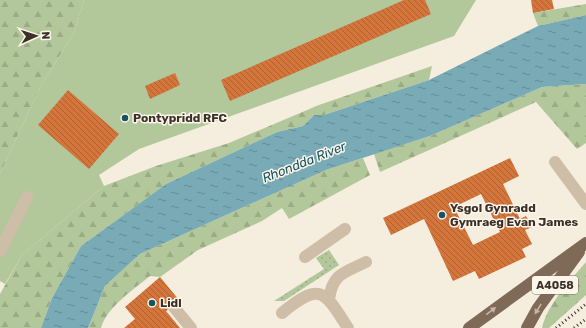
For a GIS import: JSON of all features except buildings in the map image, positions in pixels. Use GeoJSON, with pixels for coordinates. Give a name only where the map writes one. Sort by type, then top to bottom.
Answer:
{"type":"FeatureCollection","features":[{"type":"Feature","properties":{"kind":"main road","name":"A4058"},"geometry":{"type":"LineString","coordinates":[[469,328],[586,243]]}},
{"type":"Feature","properties":{"kind":"main road","name":"A4058"},"geometry":{"type":"LineString","coordinates":[[527,328],[538,308],[586,243]]}},
{"type":"Feature","properties":{"kind":"street"},"geometry":{"type":"LineString","coordinates":[[555,162],[586,204]]}},
{"type":"Feature","properties":{"kind":"street"},"geometry":{"type":"LineString","coordinates":[[0,251],[27,197]]}},
{"type":"Feature","properties":{"kind":"street"},"geometry":{"type":"LineString","coordinates":[[304,257],[345,229]]}},
{"type":"Feature","properties":{"kind":"street"},"geometry":{"type":"LineString","coordinates":[[329,299],[332,285],[336,278],[366,262]]}},
{"type":"Feature","properties":{"kind":"street"},"geometry":{"type":"LineString","coordinates":[[282,313],[309,294],[318,294],[329,299],[348,328]]}},
{"type":"Feature","properties":{"kind":"street"},"geometry":{"type":"LineString","coordinates":[[173,306],[191,328]]}},
{"type":"Feature","properties":{"kind":"green space"},"geometry":{"type":"Polygon","coordinates":[[[0,0],[84,0],[74,33],[40,87],[0,174],[0,0]]]}},
{"type":"Feature","properties":{"kind":"green space","name":"Pontypridd RFC"},"geometry":{"type":"Polygon","coordinates":[[[84,0],[476,0],[454,36],[139,149],[99,175],[104,186],[22,255],[5,284],[0,281],[0,174],[40,87],[74,33],[84,0]]]}},
{"type":"Feature","properties":{"kind":"green space"},"geometry":{"type":"Polygon","coordinates":[[[586,4],[586,15],[538,26],[533,13],[586,4]]]}},
{"type":"Feature","properties":{"kind":"green space"},"geometry":{"type":"Polygon","coordinates":[[[432,66],[429,80],[324,115],[314,115],[303,126],[277,132],[166,184],[81,246],[52,298],[41,328],[0,328],[0,294],[22,255],[104,186],[156,166],[229,143],[319,105],[432,66]]]}},
{"type":"Feature","properties":{"kind":"green space"},"geometry":{"type":"Polygon","coordinates":[[[586,84],[586,143],[577,149],[536,102],[380,172],[374,154],[430,136],[542,87],[586,84]]]}},
{"type":"Feature","properties":{"kind":"green space"},"geometry":{"type":"Polygon","coordinates":[[[363,158],[370,175],[289,219],[282,208],[262,221],[198,250],[160,277],[150,276],[114,306],[101,328],[88,328],[105,286],[140,254],[326,170],[363,158]]]}},
{"type":"Feature","properties":{"kind":"green space"},"geometry":{"type":"Polygon","coordinates":[[[329,250],[339,265],[284,301],[274,301],[324,269],[316,258],[329,250]]]}},
{"type":"Feature","properties":{"kind":"green space"},"geometry":{"type":"Polygon","coordinates":[[[586,262],[586,295],[549,328],[542,328],[554,301],[586,262]]]}},
{"type":"Feature","properties":{"kind":"water","name":"Rhondda River"},"geometry":{"type":"Polygon","coordinates":[[[586,15],[586,84],[542,87],[430,136],[326,170],[140,254],[105,286],[88,328],[41,328],[52,298],[81,246],[166,184],[277,132],[303,126],[314,115],[324,115],[429,80],[538,26],[586,15]]]}},
{"type":"Feature","properties":{"kind":"railway"},"geometry":{"type":"LineString","coordinates":[[556,328],[586,304]]}},
{"type":"Feature","properties":{"kind":"railway"},"geometry":{"type":"LineString","coordinates":[[574,328],[586,319]]}},
{"type":"Feature","properties":{"kind":"place","name":"Pontypridd RFC"},"geometry":{"type":"Point","coordinates":[125,118]}},
{"type":"Feature","properties":{"kind":"place","name":"Ysgol Gynradd Gymraeg Evan James"},"geometry":{"type":"Point","coordinates":[442,215]}},
{"type":"Feature","properties":{"kind":"place","name":"Lidl"},"geometry":{"type":"Point","coordinates":[152,303]}}]}
